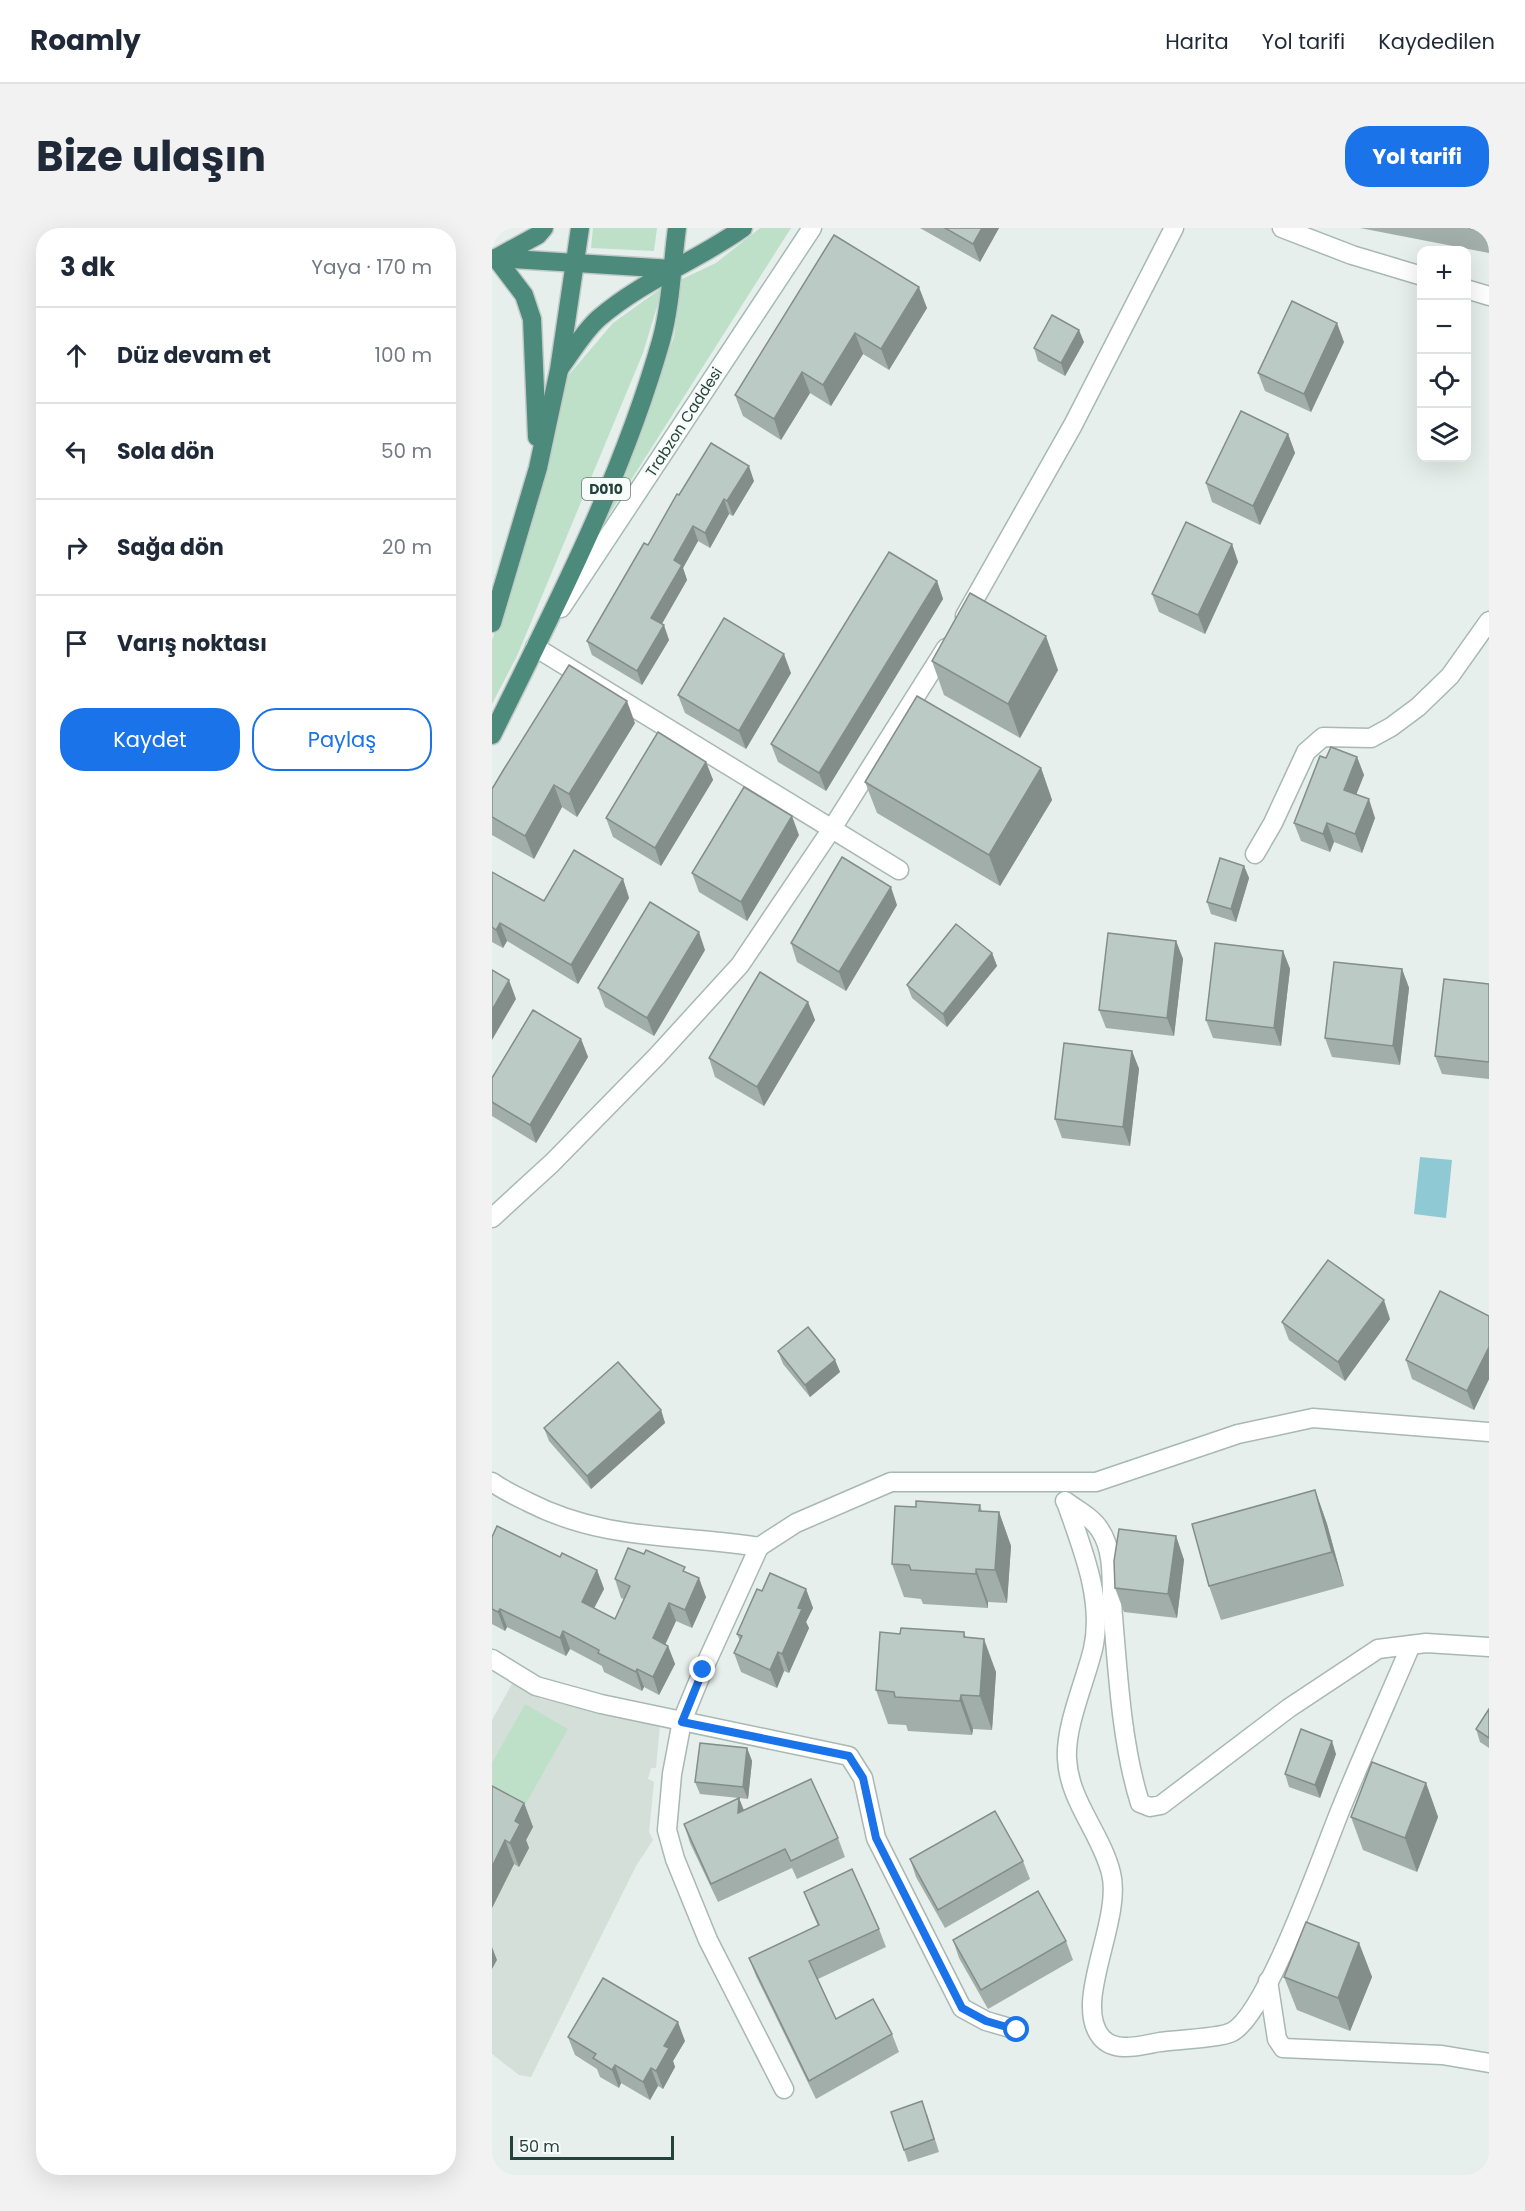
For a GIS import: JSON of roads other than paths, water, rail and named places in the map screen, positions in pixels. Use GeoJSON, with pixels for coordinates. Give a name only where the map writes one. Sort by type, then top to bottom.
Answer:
{"type":"FeatureCollection","features":[{"type":"Feature","properties":{"kind":"highway"},"geometry":{"type":"LineString","coordinates":[[494,257],[537,235],[544,228]]}},
{"type":"Feature","properties":{"kind":"highway"},"geometry":{"type":"LineString","coordinates":[[492,623],[538,468],[558,370],[580,228]]}},
{"type":"Feature","properties":{"kind":"highway","name":"D010"},"geometry":{"type":"LineString","coordinates":[[492,735],[535,647],[624,448],[662,339],[677,228]]}},
{"type":"Feature","properties":{"kind":"highway"},"geometry":{"type":"LineString","coordinates":[[558,370],[597,319],[633,292],[672,269],[696,259],[743,228]]}},
{"type":"Feature","properties":{"kind":"highway"},"geometry":{"type":"LineString","coordinates":[[494,257],[672,269]]}},
{"type":"Feature","properties":{"kind":"highway"},"geometry":{"type":"LineString","coordinates":[[494,257],[524,295],[532,319],[538,468]]}},
{"type":"Feature","properties":{"kind":"street","name":"Trabzon Caddesi"},"geometry":{"type":"LineString","coordinates":[[535,647],[812,228]]}},
{"type":"Feature","properties":{"kind":"street"},"geometry":{"type":"LineString","coordinates":[[492,1218],[552,1163],[657,1056],[740,965],[833,827],[954,635],[1073,424],[1174,228]]}},
{"type":"Feature","properties":{"kind":"street"},"geometry":{"type":"LineString","coordinates":[[1282,228],[1352,255],[1417,274]]}},
{"type":"Feature","properties":{"kind":"street"},"geometry":{"type":"LineString","coordinates":[[1471,290],[1489,296]]}},
{"type":"Feature","properties":{"kind":"street"},"geometry":{"type":"LineString","coordinates":[[1255,854],[1273,823],[1306,752],[1323,737],[1371,738],[1391,727],[1418,707],[1450,676],[1489,621]]}},
{"type":"Feature","properties":{"kind":"street"},"geometry":{"type":"LineString","coordinates":[[535,647],[833,827],[899,870]]}},
{"type":"Feature","properties":{"kind":"street"},"geometry":{"type":"LineString","coordinates":[[784,2089],[708,1940],[675,1859],[667,1830],[672,1774],[682,1722],[759,1547],[796,1522],[891,1482],[1096,1482],[1238,1434],[1313,1418],[1489,1432]]}},
{"type":"Feature","properties":{"kind":"street"},"geometry":{"type":"LineString","coordinates":[[492,1482],[542,1509],[580,1525],[616,1532],[759,1547]]}},
{"type":"Feature","properties":{"kind":"street"},"geometry":{"type":"LineString","coordinates":[[1043,1482],[1066,1502],[1088,1516],[1101,1531],[1107,1548],[1112,1580],[1112,1614],[1131,1770],[1140,1803],[1150,1807],[1161,1805],[1289,1708],[1378,1649],[1426,1643],[1489,1647]]}},
{"type":"Feature","properties":{"kind":"street"},"geometry":{"type":"LineString","coordinates":[[1066,1502],[1090,1578],[1096,1627],[1066,1754],[1068,1776],[1111,1873],[1114,1899],[1096,1974],[1091,2014],[1102,2038],[1119,2048],[1232,2032],[1254,2009],[1284,1952],[1342,1804],[1411,1645]]}},
{"type":"Feature","properties":{"kind":"street"},"geometry":{"type":"LineString","coordinates":[[492,1659],[536,1686],[682,1722],[849,1756],[863,1778],[876,1838],[962,2008],[986,2021],[1017,2030]]}},
{"type":"Feature","properties":{"kind":"street"},"geometry":{"type":"LineString","coordinates":[[1268,1981],[1276,2038],[1283,2048],[1442,2055],[1489,2063]]}},
{"type":"Feature","properties":{"kind":"water"},"geometry":{"type":"Polygon","coordinates":[[[1420,1157],[1452,1160],[1446,1218],[1414,1214],[1420,1157]]]}}]}
